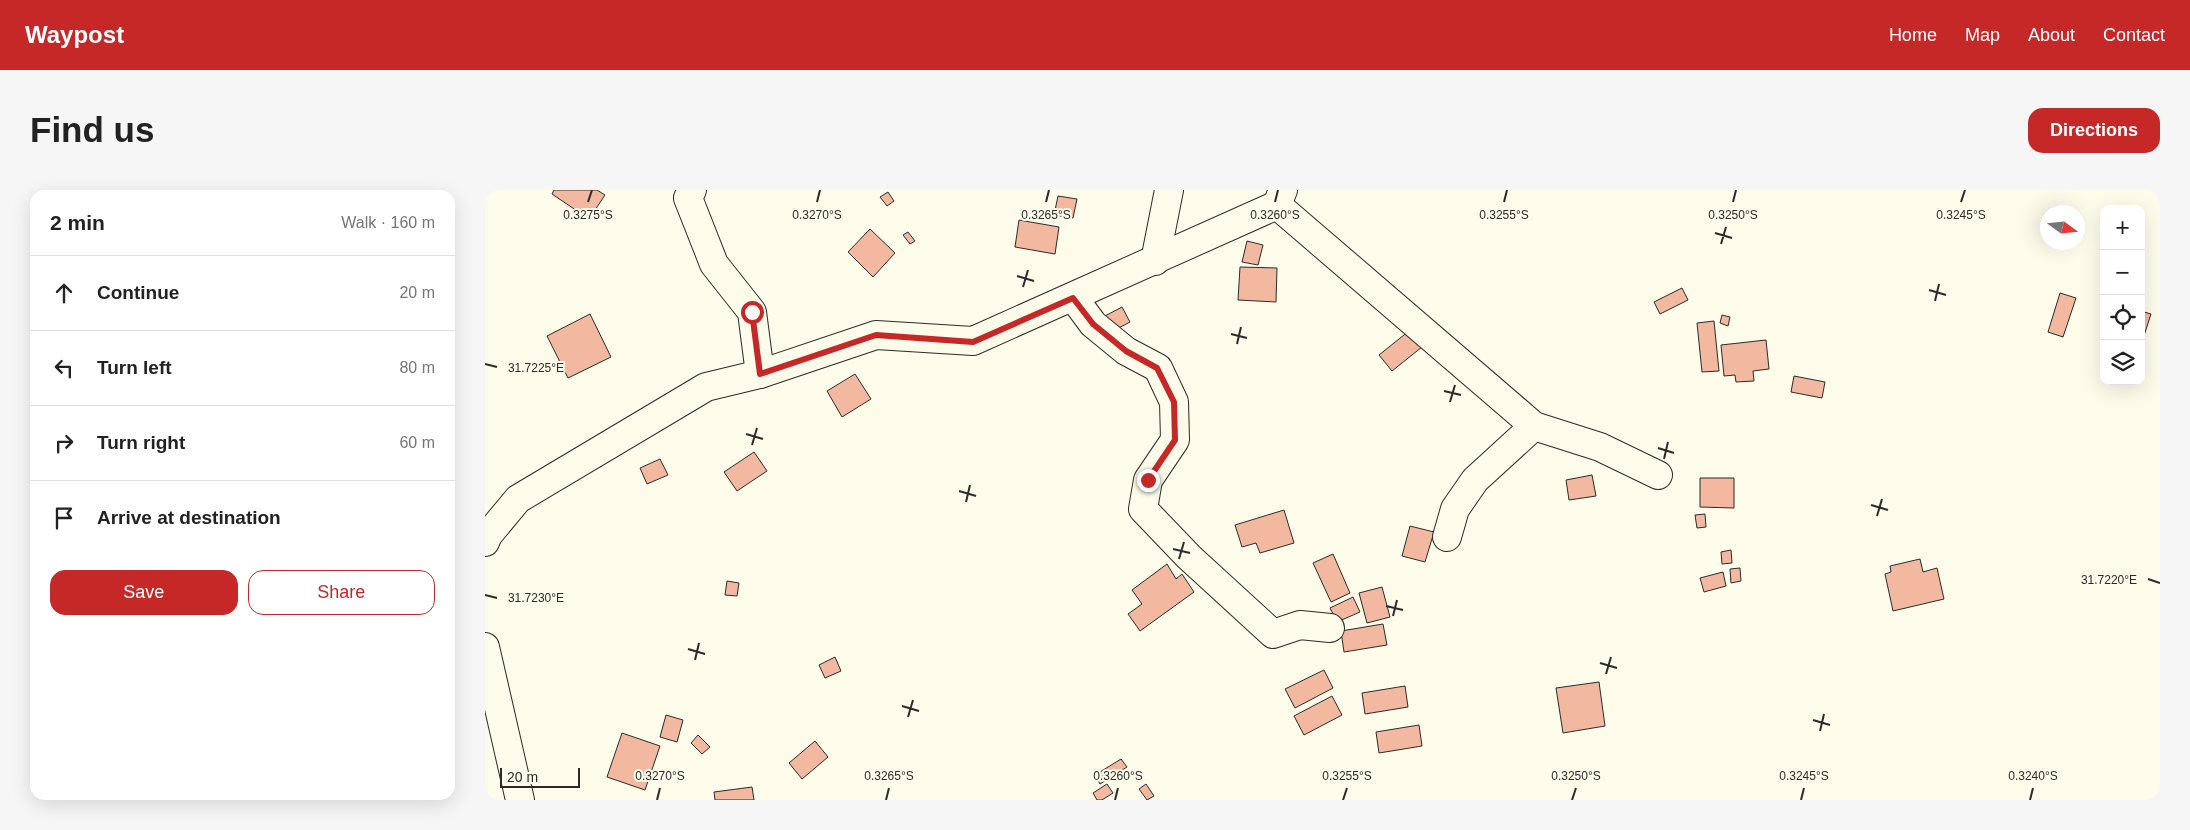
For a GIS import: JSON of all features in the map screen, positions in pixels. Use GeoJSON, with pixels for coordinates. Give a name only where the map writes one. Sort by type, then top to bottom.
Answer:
{"type":"FeatureCollection","features":[{"type":"Feature","properties":{"kind":"street"},"geometry":{"type":"LineString","coordinates":[[692,190],[688,198],[714,264],[752,312],[760,374]]}},
{"type":"Feature","properties":{"kind":"street"},"geometry":{"type":"LineString","coordinates":[[1155,260],[1169,190]]}},
{"type":"Feature","properties":{"kind":"street"},"geometry":{"type":"LineString","coordinates":[[485,542],[488,535],[518,499],[707,387],[760,374],[876,335],[973,342],[1155,260],[1280,197],[1534,426],[1600,446],[1658,476]]}},
{"type":"Feature","properties":{"kind":"street"},"geometry":{"type":"LineString","coordinates":[[1073,298],[1093,324],[1126,351],[1157,368],[1174,402],[1175,440],[1148,480],[1143,509],[1189,557],[1273,634],[1300,625],[1329,628]]}},
{"type":"Feature","properties":{"kind":"street"},"geometry":{"type":"LineString","coordinates":[[1447,537],[1455,509],[1475,480],[1534,426]]}},
{"type":"Feature","properties":{"kind":"street"},"geometry":{"type":"LineString","coordinates":[[485,647],[520,800]]}},
{"type":"Feature","properties":{"kind":"building"},"geometry":{"type":"Polygon","coordinates":[[[554,190],[597,190],[605,195],[589,219],[552,194],[554,190]]]}},
{"type":"Feature","properties":{"kind":"building"},"geometry":{"type":"Polygon","coordinates":[[[888,192],[894,201],[887,206],[880,197],[888,192]]]}},
{"type":"Feature","properties":{"kind":"building"},"geometry":{"type":"Polygon","coordinates":[[[1058,196],[1077,199],[1073,218],[1054,215],[1058,196]]]}},
{"type":"Feature","properties":{"kind":"building"},"geometry":{"type":"Polygon","coordinates":[[[1019,220],[1059,227],[1055,254],[1015,247],[1019,220]]]}},
{"type":"Feature","properties":{"kind":"building"},"geometry":{"type":"Polygon","coordinates":[[[870,229],[895,253],[873,277],[848,252],[870,229]]]}},
{"type":"Feature","properties":{"kind":"building"},"geometry":{"type":"Polygon","coordinates":[[[908,232],[915,241],[910,244],[903,235],[908,232]]]}},
{"type":"Feature","properties":{"kind":"building"},"geometry":{"type":"Polygon","coordinates":[[[1247,241],[1263,245],[1258,265],[1242,262],[1247,241]]]}},
{"type":"Feature","properties":{"kind":"building"},"geometry":{"type":"Polygon","coordinates":[[[1240,267],[1277,268],[1276,302],[1238,300],[1240,267]]]}},
{"type":"Feature","properties":{"kind":"building"},"geometry":{"type":"Polygon","coordinates":[[[1682,288],[1688,300],[1660,314],[1654,302],[1682,288]]]}},
{"type":"Feature","properties":{"kind":"building"},"geometry":{"type":"Polygon","coordinates":[[[2060,293],[2076,298],[2063,337],[2048,332],[2060,293]]]}},
{"type":"Feature","properties":{"kind":"building"},"geometry":{"type":"Polygon","coordinates":[[[1122,307],[1130,322],[1111,332],[1103,317],[1122,307]]]}},
{"type":"Feature","properties":{"kind":"building"},"geometry":{"type":"Polygon","coordinates":[[[2145,312],[2151,314],[2145,333],[2145,312]]]}},
{"type":"Feature","properties":{"kind":"building"},"geometry":{"type":"Polygon","coordinates":[[[590,314],[611,357],[568,378],[547,336],[590,314]]]}},
{"type":"Feature","properties":{"kind":"building"},"geometry":{"type":"Polygon","coordinates":[[[1722,315],[1730,317],[1728,326],[1720,323],[1722,315]]]}},
{"type":"Feature","properties":{"kind":"building"},"geometry":{"type":"Polygon","coordinates":[[[1714,321],[1719,371],[1702,372],[1697,323],[1714,321]]]}},
{"type":"Feature","properties":{"kind":"building"},"geometry":{"type":"Polygon","coordinates":[[[1414,327],[1427,343],[1392,371],[1379,355],[1414,327]]]}},
{"type":"Feature","properties":{"kind":"building"},"geometry":{"type":"Polygon","coordinates":[[[1766,340],[1769,369],[1753,371],[1754,381],[1736,382],[1735,375],[1724,376],[1721,345],[1766,340]]]}},
{"type":"Feature","properties":{"kind":"building"},"geometry":{"type":"Polygon","coordinates":[[[855,374],[871,399],[842,417],[827,391],[855,374]]]}},
{"type":"Feature","properties":{"kind":"building"},"geometry":{"type":"Polygon","coordinates":[[[1794,376],[1825,382],[1822,398],[1791,392],[1794,376]]]}},
{"type":"Feature","properties":{"kind":"building"},"geometry":{"type":"Polygon","coordinates":[[[754,452],[767,471],[737,491],[724,472],[754,452]]]}},
{"type":"Feature","properties":{"kind":"building"},"geometry":{"type":"Polygon","coordinates":[[[660,459],[668,475],[647,484],[640,468],[660,459]]]}},
{"type":"Feature","properties":{"kind":"building"},"geometry":{"type":"Polygon","coordinates":[[[1592,475],[1596,496],[1569,500],[1566,480],[1592,475]]]}},
{"type":"Feature","properties":{"kind":"building"},"geometry":{"type":"Polygon","coordinates":[[[1700,478],[1734,478],[1734,508],[1700,507],[1700,478]]]}},
{"type":"Feature","properties":{"kind":"building"},"geometry":{"type":"Polygon","coordinates":[[[1284,510],[1294,543],[1260,553],[1256,543],[1242,547],[1235,525],[1284,510]]]}},
{"type":"Feature","properties":{"kind":"building"},"geometry":{"type":"Polygon","coordinates":[[[1705,514],[1706,527],[1697,528],[1695,515],[1705,514]]]}},
{"type":"Feature","properties":{"kind":"building"},"geometry":{"type":"Polygon","coordinates":[[[1410,526],[1434,532],[1425,562],[1402,556],[1410,526]]]}},
{"type":"Feature","properties":{"kind":"building"},"geometry":{"type":"Polygon","coordinates":[[[1731,550],[1732,563],[1722,564],[1721,552],[1731,550]]]}},
{"type":"Feature","properties":{"kind":"building"},"geometry":{"type":"Polygon","coordinates":[[[1333,554],[1350,593],[1331,602],[1313,563],[1333,554]]]}},
{"type":"Feature","properties":{"kind":"building"},"geometry":{"type":"Polygon","coordinates":[[[1920,559],[1923,572],[1937,568],[1944,599],[1893,611],[1885,574],[1891,572],[1890,566],[1920,559]]]}},
{"type":"Feature","properties":{"kind":"building"},"geometry":{"type":"Polygon","coordinates":[[[1167,564],[1176,579],[1182,574],[1194,592],[1140,631],[1128,614],[1142,604],[1132,590],[1167,564]]]}},
{"type":"Feature","properties":{"kind":"building"},"geometry":{"type":"Polygon","coordinates":[[[1740,568],[1741,581],[1731,583],[1730,569],[1740,568]]]}},
{"type":"Feature","properties":{"kind":"building"},"geometry":{"type":"Polygon","coordinates":[[[1723,572],[1726,586],[1704,592],[1700,578],[1723,572]]]}},
{"type":"Feature","properties":{"kind":"building"},"geometry":{"type":"Polygon","coordinates":[[[727,581],[739,583],[737,596],[725,595],[727,581]]]}},
{"type":"Feature","properties":{"kind":"building"},"geometry":{"type":"Polygon","coordinates":[[[1382,587],[1390,617],[1367,623],[1359,593],[1382,587]]]}},
{"type":"Feature","properties":{"kind":"building"},"geometry":{"type":"Polygon","coordinates":[[[1353,597],[1360,612],[1337,622],[1330,608],[1353,597]]]}},
{"type":"Feature","properties":{"kind":"building"},"geometry":{"type":"Polygon","coordinates":[[[1383,624],[1387,645],[1344,652],[1341,631],[1383,624]]]}},
{"type":"Feature","properties":{"kind":"building"},"geometry":{"type":"Polygon","coordinates":[[[835,657],[841,671],[825,678],[819,665],[835,657]]]}},
{"type":"Feature","properties":{"kind":"building"},"geometry":{"type":"Polygon","coordinates":[[[1324,670],[1333,688],[1295,708],[1285,689],[1324,670]]]}},
{"type":"Feature","properties":{"kind":"building"},"geometry":{"type":"Polygon","coordinates":[[[1599,682],[1605,726],[1563,733],[1556,688],[1599,682]]]}},
{"type":"Feature","properties":{"kind":"building"},"geometry":{"type":"Polygon","coordinates":[[[1405,686],[1408,707],[1365,714],[1362,693],[1405,686]]]}},
{"type":"Feature","properties":{"kind":"building"},"geometry":{"type":"Polygon","coordinates":[[[1332,696],[1342,715],[1304,735],[1294,716],[1332,696]]]}},
{"type":"Feature","properties":{"kind":"building"},"geometry":{"type":"Polygon","coordinates":[[[666,715],[683,720],[677,742],[660,737],[666,715]]]}},
{"type":"Feature","properties":{"kind":"building"},"geometry":{"type":"Polygon","coordinates":[[[1419,725],[1422,746],[1379,753],[1376,732],[1419,725]]]}},
{"type":"Feature","properties":{"kind":"building"},"geometry":{"type":"Polygon","coordinates":[[[622,733],[660,746],[645,790],[607,777],[622,733]]]}},
{"type":"Feature","properties":{"kind":"building"},"geometry":{"type":"Polygon","coordinates":[[[698,735],[710,747],[702,754],[691,743],[698,735]]]}},
{"type":"Feature","properties":{"kind":"building"},"geometry":{"type":"Polygon","coordinates":[[[815,741],[828,757],[802,779],[789,763],[815,741]]]}},
{"type":"Feature","properties":{"kind":"building"},"geometry":{"type":"Polygon","coordinates":[[[1121,759],[1127,767],[1100,784],[1095,775],[1121,759]]]}},
{"type":"Feature","properties":{"kind":"building"},"geometry":{"type":"Polygon","coordinates":[[[1107,784],[1113,793],[1102,800],[1097,800],[1093,793],[1107,784]]]}},
{"type":"Feature","properties":{"kind":"building"},"geometry":{"type":"Polygon","coordinates":[[[1146,784],[1154,796],[1147,800],[1139,789],[1146,784]]]}},
{"type":"Feature","properties":{"kind":"building"},"geometry":{"type":"Polygon","coordinates":[[[752,787],[754,800],[715,800],[714,792],[752,787]]]}},
{"type":"Feature","properties":{"kind":"route"},"geometry":{"type":"LineString","coordinates":[[752,312],[760,374],[876,335],[973,342],[1073,298],[1093,324],[1126,351],[1157,368],[1174,402],[1175,440],[1148,480]]}}]}
